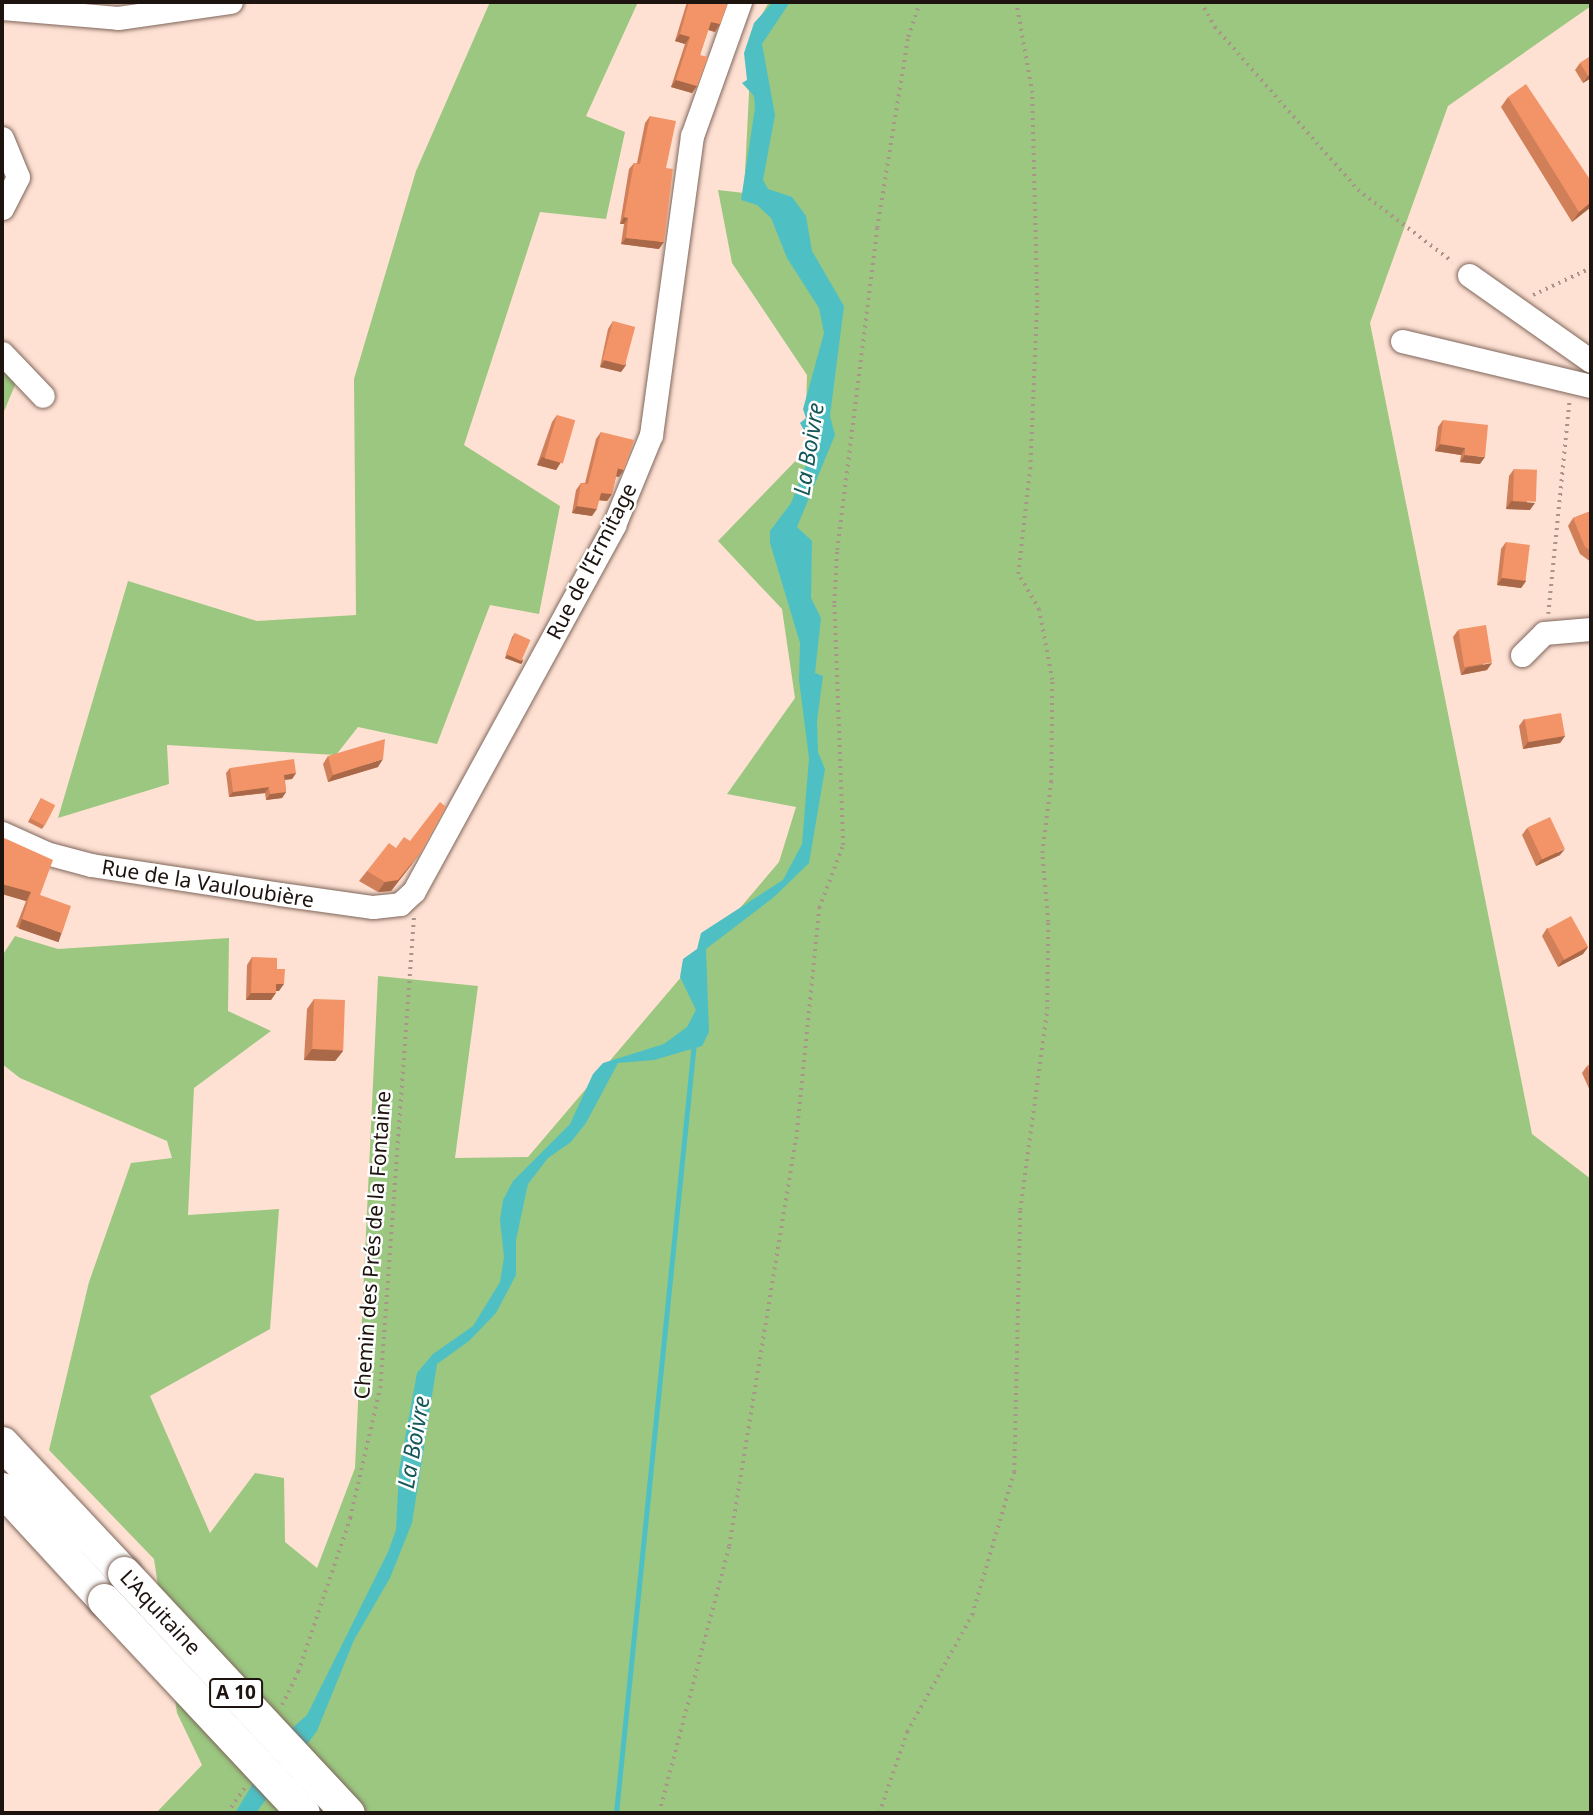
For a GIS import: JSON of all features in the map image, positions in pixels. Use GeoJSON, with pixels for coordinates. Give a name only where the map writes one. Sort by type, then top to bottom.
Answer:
{"type":"FeatureCollection","features":[{"type":"Feature","properties":{"kind":"highway","name":"L'Aquitaine"},"geometry":{"type":"LineString","coordinates":[[2,1443],[348,1813]]}},
{"type":"Feature","properties":{"kind":"highway","name":"L'Aquitaine"},"geometry":{"type":"LineString","coordinates":[[2,1489],[303,1813]]}},
{"type":"Feature","properties":{"kind":"street"},"geometry":{"type":"LineString","coordinates":[[2,8],[118,18],[231,2]]}},
{"type":"Feature","properties":{"kind":"street","name":"Rue de l’Ermitage"},"geometry":{"type":"LineString","coordinates":[[414,891],[614,525],[650,435],[692,136],[740,2]]}},
{"type":"Feature","properties":{"kind":"street"},"geometry":{"type":"LineString","coordinates":[[2,138],[18,177],[2,208]]}},
{"type":"Feature","properties":{"kind":"street"},"geometry":{"type":"LineString","coordinates":[[1469,275],[1591,361]]}},
{"type":"Feature","properties":{"kind":"street"},"geometry":{"type":"LineString","coordinates":[[1402,341],[1582,383]]}},
{"type":"Feature","properties":{"kind":"street"},"geometry":{"type":"LineString","coordinates":[[2,353],[43,396]]}},
{"type":"Feature","properties":{"kind":"street"},"geometry":{"type":"LineString","coordinates":[[1522,655],[1544,633],[1591,629]]}},
{"type":"Feature","properties":{"kind":"street","name":"Rue de la Vauloubière"},"geometry":{"type":"LineString","coordinates":[[2,833],[46,853],[91,865],[293,896],[373,907],[400,904],[414,891]]}},
{"type":"Feature","properties":{"kind":"path"},"geometry":{"type":"LineString","coordinates":[[659,1813],[731,1533],[796,1139],[819,908],[843,845],[834,603],[837,551],[877,228],[908,37],[920,2]]}},
{"type":"Feature","properties":{"kind":"path"},"geometry":{"type":"LineString","coordinates":[[880,1813],[907,1732],[972,1615],[1014,1472],[1020,1210],[1047,1009],[1048,922],[1042,853],[1051,782],[1052,680],[1039,610],[1018,574],[1030,469],[1037,302],[1032,93],[1017,2]]}},
{"type":"Feature","properties":{"kind":"path"},"geometry":{"type":"LineString","coordinates":[[1201,2],[1215,27],[1358,190],[1469,275]]}},
{"type":"Feature","properties":{"kind":"path"},"geometry":{"type":"LineString","coordinates":[[1517,307],[1591,268]]}},
{"type":"Feature","properties":{"kind":"path"},"geometry":{"type":"LineString","coordinates":[[1544,633],[1582,383]]}},
{"type":"Feature","properties":{"kind":"path","name":"Chemin des Prés de la Fontaine"},"geometry":{"type":"LineString","coordinates":[[276,1717],[298,1672],[350,1518],[380,1388],[414,891]]}},
{"type":"Feature","properties":{"kind":"green space"},"geometry":{"type":"Polygon","coordinates":[[[490,2],[638,2],[586,116],[625,132],[606,219],[540,212],[464,445],[560,506],[539,614],[490,605],[437,744],[358,727],[336,755],[167,745],[169,784],[58,818],[128,581],[257,621],[356,615],[354,379],[416,171],[490,2]]]}},
{"type":"Feature","properties":{"kind":"green space"},"geometry":{"type":"Polygon","coordinates":[[[769,2],[1591,2],[1591,6],[1448,106],[1370,323],[1532,1134],[1591,1179],[1591,1813],[156,1813],[202,1765],[177,1713],[154,1559],[49,1450],[89,1282],[131,1163],[172,1158],[167,1141],[20,1078],[2,1064],[2,956],[15,936],[58,949],[229,938],[228,1011],[271,1031],[194,1088],[188,1215],[279,1209],[270,1329],[150,1396],[210,1533],[255,1473],[284,1478],[285,1542],[317,1568],[355,1468],[378,976],[478,986],[455,1158],[528,1157],[779,862],[796,807],[727,794],[795,698],[782,609],[718,541],[805,451],[807,375],[732,263],[718,190],[744,193],[752,32],[769,2]]]}},
{"type":"Feature","properties":{"kind":"green space"},"geometry":{"type":"Polygon","coordinates":[[[2,342],[23,366],[2,416],[2,342]]]}},
{"type":"Feature","properties":{"kind":"water"},"geometry":{"type":"Polygon","coordinates":[[[773,2],[790,2],[762,44],[775,115],[763,180],[768,189],[792,197],[806,216],[812,251],[844,306],[830,416],[835,435],[797,527],[812,541],[811,598],[821,618],[815,673],[823,676],[817,721],[818,752],[825,769],[809,863],[774,897],[706,949],[709,1032],[702,1046],[654,1060],[618,1063],[586,1123],[571,1142],[548,1158],[528,1184],[516,1240],[516,1275],[496,1313],[469,1341],[437,1364],[412,1523],[390,1578],[354,1640],[317,1731],[256,1813],[235,1813],[281,1738],[307,1715],[388,1552],[396,1530],[399,1471],[417,1373],[433,1354],[473,1326],[500,1282],[504,1257],[500,1220],[503,1200],[513,1181],[570,1124],[593,1074],[603,1063],[664,1044],[687,1027],[696,1010],[680,977],[683,959],[697,949],[701,933],[783,880],[802,844],[809,758],[799,680],[800,643],[770,543],[770,531],[791,503],[805,468],[808,438],[800,423],[806,418],[803,409],[824,333],[819,308],[787,258],[771,218],[757,205],[741,200],[755,108],[754,96],[742,83],[747,80],[744,53],[754,23],[773,2]]]}},
{"type":"Feature","properties":{"kind":"building"},"geometry":{"type":"Polygon","coordinates":[[[689,2],[728,2],[720,24],[711,22],[700,55],[708,57],[697,86],[676,80],[690,37],[680,34],[689,2]]]}},
{"type":"Feature","properties":{"kind":"building"},"geometry":{"type":"Polygon","coordinates":[[[1591,56],[1591,74],[1588,76],[1580,63],[1591,56]]]}},
{"type":"Feature","properties":{"kind":"building"},"geometry":{"type":"Polygon","coordinates":[[[1526,84],[1591,181],[1591,202],[1579,212],[1508,97],[1526,84]]]}},
{"type":"Feature","properties":{"kind":"building"},"geometry":{"type":"Polygon","coordinates":[[[650,116],[676,121],[666,168],[673,169],[664,242],[626,238],[628,218],[624,217],[634,163],[640,164],[650,116]]]}},
{"type":"Feature","properties":{"kind":"building"},"geometry":{"type":"Polygon","coordinates":[[[613,321],[635,327],[625,366],[603,360],[613,321]]]}},
{"type":"Feature","properties":{"kind":"building"},"geometry":{"type":"Polygon","coordinates":[[[557,415],[575,420],[563,463],[545,458],[557,415]]]}},
{"type":"Feature","properties":{"kind":"building"},"geometry":{"type":"Polygon","coordinates":[[[1443,420],[1488,425],[1485,457],[1465,455],[1465,448],[1440,444],[1443,420]]]}},
{"type":"Feature","properties":{"kind":"building"},"geometry":{"type":"Polygon","coordinates":[[[601,432],[634,440],[624,470],[618,468],[612,494],[601,493],[597,509],[577,506],[581,483],[588,484],[601,432]]]}},
{"type":"Feature","properties":{"kind":"building"},"geometry":{"type":"Polygon","coordinates":[[[1514,469],[1537,470],[1536,502],[1513,501],[1514,469]]]}},
{"type":"Feature","properties":{"kind":"building"},"geometry":{"type":"Polygon","coordinates":[[[1591,511],[1591,551],[1585,547],[1573,518],[1591,511]]]}},
{"type":"Feature","properties":{"kind":"building"},"geometry":{"type":"Polygon","coordinates":[[[1506,542],[1530,545],[1525,581],[1502,578],[1506,542]]]}},
{"type":"Feature","properties":{"kind":"building"},"geometry":{"type":"Polygon","coordinates":[[[1486,625],[1492,663],[1464,667],[1458,629],[1486,625]]]}},
{"type":"Feature","properties":{"kind":"building"},"geometry":{"type":"Polygon","coordinates":[[[515,633],[531,640],[521,661],[506,654],[515,633]]]}},
{"type":"Feature","properties":{"kind":"building"},"geometry":{"type":"Polygon","coordinates":[[[1561,713],[1565,736],[1529,742],[1525,719],[1561,713]]]}},
{"type":"Feature","properties":{"kind":"building"},"geometry":{"type":"Polygon","coordinates":[[[385,739],[383,759],[333,775],[328,756],[385,739]]]}},
{"type":"Feature","properties":{"kind":"building"},"geometry":{"type":"Polygon","coordinates":[[[294,759],[296,773],[284,775],[286,792],[270,794],[269,787],[233,792],[230,768],[294,759]]]}},
{"type":"Feature","properties":{"kind":"building"},"geometry":{"type":"Polygon","coordinates":[[[41,798],[55,805],[45,826],[31,818],[41,798]]]}},
{"type":"Feature","properties":{"kind":"building"},"geometry":{"type":"Polygon","coordinates":[[[440,802],[446,807],[421,852],[398,880],[385,882],[367,871],[389,843],[396,848],[404,837],[410,841],[440,802]]]}},
{"type":"Feature","properties":{"kind":"building"},"geometry":{"type":"Polygon","coordinates":[[[1550,817],[1565,849],[1542,859],[1527,828],[1550,817]]]}},
{"type":"Feature","properties":{"kind":"building"},"geometry":{"type":"Polygon","coordinates":[[[2,837],[53,860],[40,895],[71,906],[62,933],[22,919],[31,892],[2,884],[2,837]]]}},
{"type":"Feature","properties":{"kind":"building"},"geometry":{"type":"Polygon","coordinates":[[[1571,916],[1588,947],[1564,960],[1547,929],[1571,916]]]}},
{"type":"Feature","properties":{"kind":"building"},"geometry":{"type":"Polygon","coordinates":[[[252,957],[277,958],[277,969],[285,969],[284,984],[276,984],[276,993],[251,993],[252,957]]]}},
{"type":"Feature","properties":{"kind":"building"},"geometry":{"type":"Polygon","coordinates":[[[314,999],[345,1000],[343,1050],[312,1049],[314,999]]]}},
{"type":"Feature","properties":{"kind":"waterway","name":"La Boivre"},"geometry":{"type":"LineString","coordinates":[[616,1813],[694,1043]]}}]}
